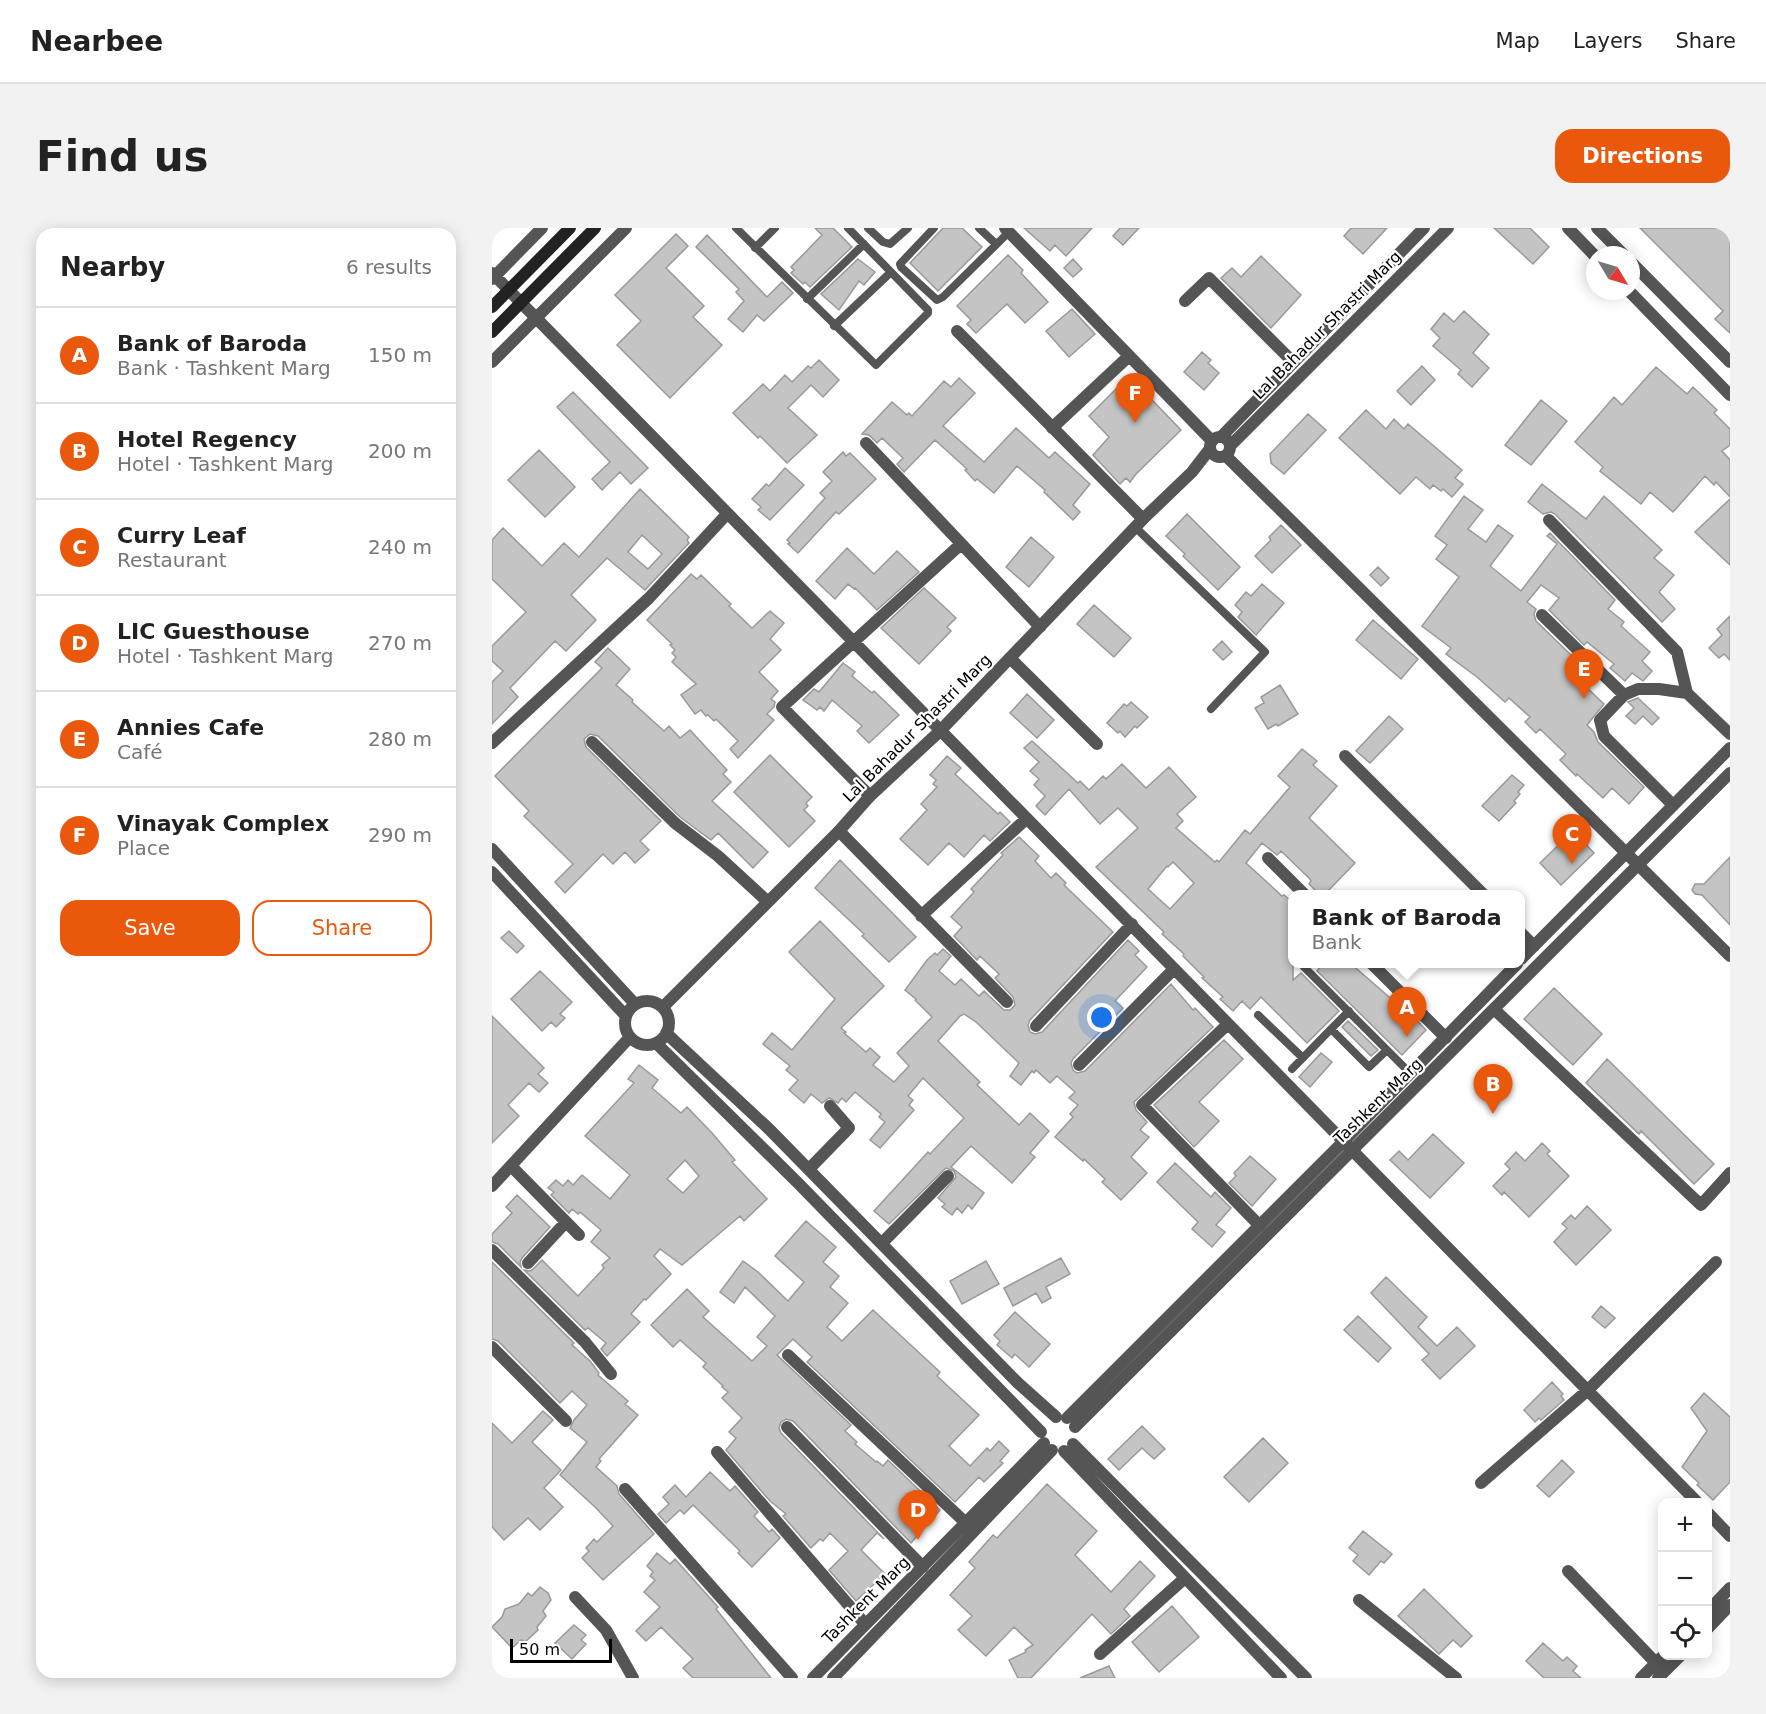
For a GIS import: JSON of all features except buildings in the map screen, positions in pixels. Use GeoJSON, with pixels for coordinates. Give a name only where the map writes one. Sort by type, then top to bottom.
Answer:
{"type":"FeatureCollection","features":[{"type":"Feature","properties":{"kind":"main road"},"geometry":{"type":"LineString","coordinates":[[492,307],[570,228]]}},
{"type":"Feature","properties":{"kind":"main road"},"geometry":{"type":"LineString","coordinates":[[492,332],[595,228]]}},
{"type":"Feature","properties":{"kind":"street"},"geometry":{"type":"LineString","coordinates":[[542,228],[493,276],[522,302],[1692,1498]]}},
{"type":"Feature","properties":{"kind":"street"},"geometry":{"type":"LineString","coordinates":[[492,362],[626,228]]}},
{"type":"Feature","properties":{"kind":"street","name":"Lal Bahadur Shastri Marg"},"geometry":{"type":"LineString","coordinates":[[1219,448],[1293,362],[1424,228]]}},
{"type":"Feature","properties":{"kind":"street","name":"Lal Bahadur Shastri Marg"},"geometry":{"type":"LineString","coordinates":[[663,1007],[870,796],[940,731],[1139,523],[1448,228]]}},
{"type":"Feature","properties":{"kind":"street"},"geometry":{"type":"LineString","coordinates":[[1568,228],[1586,247]]}},
{"type":"Feature","properties":{"kind":"street"},"geometry":{"type":"LineString","coordinates":[[1598,228],[1615,246]]}},
{"type":"Feature","properties":{"kind":"street"},"geometry":{"type":"LineString","coordinates":[[1009,229],[1219,448],[1730,956]]}},
{"type":"Feature","properties":{"kind":"street"},"geometry":{"type":"LineString","coordinates":[[1640,271],[1730,362]]}},
{"type":"Feature","properties":{"kind":"street"},"geometry":{"type":"LineString","coordinates":[[1185,301],[1209,278],[1293,362]]}},
{"type":"Feature","properties":{"kind":"street"},"geometry":{"type":"LineString","coordinates":[[1638,300],[1730,395]]}},
{"type":"Feature","properties":{"kind":"street"},"geometry":{"type":"LineString","coordinates":[[957,331],[1052,428],[1139,523]]}},
{"type":"Feature","properties":{"kind":"street"},"geometry":{"type":"LineString","coordinates":[[1052,428],[1129,356]]}},
{"type":"Feature","properties":{"kind":"street"},"geometry":{"type":"LineString","coordinates":[[866,443],[1040,627]]}},
{"type":"Feature","properties":{"kind":"street"},"geometry":{"type":"LineString","coordinates":[[492,742],[650,598],[727,514]]}},
{"type":"Feature","properties":{"kind":"street"},"geometry":{"type":"LineString","coordinates":[[1549,520],[1677,651],[1687,693],[1730,734]]}},
{"type":"Feature","properties":{"kind":"street"},"geometry":{"type":"LineString","coordinates":[[870,796],[782,707],[961,543]]}},
{"type":"Feature","properties":{"kind":"street"},"geometry":{"type":"LineString","coordinates":[[1542,615],[1624,695]]}},
{"type":"Feature","properties":{"kind":"street"},"geometry":{"type":"LineString","coordinates":[[1010,658],[1097,744]]}},
{"type":"Feature","properties":{"kind":"street"},"geometry":{"type":"LineString","coordinates":[[1673,805],[1604,736],[1600,720],[1624,695],[1638,689],[1687,693]]}},
{"type":"Feature","properties":{"kind":"street"},"geometry":{"type":"LineString","coordinates":[[592,742],[675,823],[718,856],[767,901]]}},
{"type":"Feature","properties":{"kind":"street"},"geometry":{"type":"LineString","coordinates":[[1525,955],[1730,748]]}},
{"type":"Feature","properties":{"kind":"street"},"geometry":{"type":"LineString","coordinates":[[1345,756],[1479,890]]}},
{"type":"Feature","properties":{"kind":"street","name":"Tashkent Marg"},"geometry":{"type":"LineString","coordinates":[[1066,1421],[1260,1226],[1495,1010],[1730,773]]}},
{"type":"Feature","properties":{"kind":"street"},"geometry":{"type":"LineString","coordinates":[[921,916],[1026,819]]}},
{"type":"Feature","properties":{"kind":"street"},"geometry":{"type":"LineString","coordinates":[[838,831],[1007,1002]]}},
{"type":"Feature","properties":{"kind":"street"},"geometry":{"type":"LineString","coordinates":[[492,849],[635,1004]]}},
{"type":"Feature","properties":{"kind":"street"},"geometry":{"type":"LineString","coordinates":[[1268,858],[1300,890]]}},
{"type":"Feature","properties":{"kind":"street"},"geometry":{"type":"LineString","coordinates":[[492,872],[626,1016]]}},
{"type":"Feature","properties":{"kind":"street"},"geometry":{"type":"LineString","coordinates":[[1036,1026],[1132,924]]}},
{"type":"Feature","properties":{"kind":"street"},"geometry":{"type":"LineString","coordinates":[[1525,937],[1534,946]]}},
{"type":"Feature","properties":{"kind":"street"},"geometry":{"type":"LineString","coordinates":[[1377,968],[1446,1038]]}},
{"type":"Feature","properties":{"kind":"street","name":"Tashkent Marg"},"geometry":{"type":"LineString","coordinates":[[1066,1421],[1348,1145],[1411,1074],[1512,968]]}},
{"type":"Feature","properties":{"kind":"street"},"geometry":{"type":"LineString","coordinates":[[1079,1065],[1174,969]]}},
{"type":"Feature","properties":{"kind":"street"},"geometry":{"type":"LineString","coordinates":[[650,1001],[663,1007],[669,1020],[666,1033],[656,1043],[642,1044],[630,1037],[625,1023],[626,1016],[635,1004],[650,1001]]}},
{"type":"Feature","properties":{"kind":"street"},"geometry":{"type":"LineString","coordinates":[[1495,1010],[1701,1205],[1730,1173]]}},
{"type":"Feature","properties":{"kind":"street"},"geometry":{"type":"LineString","coordinates":[[1228,1024],[1142,1105],[1260,1226]]}},
{"type":"Feature","properties":{"kind":"street"},"geometry":{"type":"LineString","coordinates":[[666,1033],[770,1130],[1018,1383],[1066,1421],[1076,1432],[1055,1444]]}},
{"type":"Feature","properties":{"kind":"street"},"geometry":{"type":"LineString","coordinates":[[492,1186],[630,1037]]}},
{"type":"Feature","properties":{"kind":"street"},"geometry":{"type":"LineString","coordinates":[[656,1043],[806,1191],[1281,1678]]}},
{"type":"Feature","properties":{"kind":"street"},"geometry":{"type":"LineString","coordinates":[[809,1169],[849,1128],[830,1107]]}},
{"type":"Feature","properties":{"kind":"street"},"geometry":{"type":"LineString","coordinates":[[511,1166],[579,1235]]}},
{"type":"Feature","properties":{"kind":"street"},"geometry":{"type":"LineString","coordinates":[[882,1243],[948,1176]]}},
{"type":"Feature","properties":{"kind":"street"},"geometry":{"type":"LineString","coordinates":[[528,1263],[566,1222]]}},
{"type":"Feature","properties":{"kind":"street"},"geometry":{"type":"LineString","coordinates":[[492,1250],[585,1342],[611,1374]]}},
{"type":"Feature","properties":{"kind":"street"},"geometry":{"type":"LineString","coordinates":[[1481,1483],[1588,1390],[1716,1262]]}},
{"type":"Feature","properties":{"kind":"street"},"geometry":{"type":"LineString","coordinates":[[492,1347],[566,1421]]}},
{"type":"Feature","properties":{"kind":"street"},"geometry":{"type":"LineString","coordinates":[[788,1355],[966,1523]]}},
{"type":"Feature","properties":{"kind":"street"},"geometry":{"type":"LineString","coordinates":[[1066,1421],[1046,1422],[1055,1444],[1306,1678]]}},
{"type":"Feature","properties":{"kind":"street"},"geometry":{"type":"LineString","coordinates":[[787,1427],[923,1567]]}},
{"type":"Feature","properties":{"kind":"street","name":"Tashkent Marg"},"geometry":{"type":"LineString","coordinates":[[813,1678],[966,1523],[1055,1444]]}},
{"type":"Feature","properties":{"kind":"street","name":"Tashkent Marg"},"geometry":{"type":"LineString","coordinates":[[834,1678],[1055,1444]]}},
{"type":"Feature","properties":{"kind":"street"},"geometry":{"type":"LineString","coordinates":[[717,1452],[865,1624]]}},
{"type":"Feature","properties":{"kind":"street"},"geometry":{"type":"LineString","coordinates":[[625,1489],[792,1678]]}},
{"type":"Feature","properties":{"kind":"street"},"geometry":{"type":"LineString","coordinates":[[1712,1518],[1730,1536]]}},
{"type":"Feature","properties":{"kind":"street"},"geometry":{"type":"LineString","coordinates":[[1568,1571],[1658,1658]]}},
{"type":"Feature","properties":{"kind":"street"},"geometry":{"type":"LineString","coordinates":[[1100,1654],[1185,1578]]}},
{"type":"Feature","properties":{"kind":"street"},"geometry":{"type":"LineString","coordinates":[[1712,1606],[1730,1588]]}},
{"type":"Feature","properties":{"kind":"street"},"geometry":{"type":"LineString","coordinates":[[575,1597],[606,1630],[633,1678]]}},
{"type":"Feature","properties":{"kind":"street"},"geometry":{"type":"LineString","coordinates":[[1359,1600],[1456,1678]]}},
{"type":"Feature","properties":{"kind":"street"},"geometry":{"type":"LineString","coordinates":[[1712,1623],[1730,1605]]}},
{"type":"Feature","properties":{"kind":"street"},"geometry":{"type":"LineString","coordinates":[[1641,1678],[1658,1660]]}},
{"type":"Feature","properties":{"kind":"street"},"geometry":{"type":"LineString","coordinates":[[1658,1678],[1676,1660]]}},
{"type":"Feature","properties":{"kind":"lane"},"geometry":{"type":"LineString","coordinates":[[736,228],[873,364],[878,364],[928,312],[927,308],[848,228]]}},
{"type":"Feature","properties":{"kind":"lane"},"geometry":{"type":"LineString","coordinates":[[755,248],[775,228]]}},
{"type":"Feature","properties":{"kind":"lane"},"geometry":{"type":"LineString","coordinates":[[868,228],[886,244],[894,242],[908,228]]}},
{"type":"Feature","properties":{"kind":"lane"},"geometry":{"type":"LineString","coordinates":[[934,228],[903,258],[900,264],[937,300],[943,297],[1009,229]]}},
{"type":"Feature","properties":{"kind":"lane"},"geometry":{"type":"LineString","coordinates":[[980,228],[996,244]]}},
{"type":"Feature","properties":{"kind":"lane"},"geometry":{"type":"LineString","coordinates":[[807,299],[864,244]]}},
{"type":"Feature","properties":{"kind":"lane"},"geometry":{"type":"LineString","coordinates":[[834,326],[891,272]]}},
{"type":"Feature","properties":{"kind":"lane"},"geometry":{"type":"LineString","coordinates":[[1139,523],[1265,652],[1212,709]]}},
{"type":"Feature","properties":{"kind":"lane"},"geometry":{"type":"LineString","coordinates":[[1305,968],[1411,1074]]}},
{"type":"Feature","properties":{"kind":"lane"},"geometry":{"type":"LineString","coordinates":[[1292,1069],[1348,1011]]}},
{"type":"Feature","properties":{"kind":"lane"},"geometry":{"type":"LineString","coordinates":[[1258,1015],[1303,1058]]}},
{"type":"Feature","properties":{"kind":"lane"},"geometry":{"type":"LineString","coordinates":[[1331,1029],[1370,1067],[1387,1050]]}},
{"type":"Feature","properties":{"kind":"place","name":"Vinayak Complex"},"geometry":{"type":"Point","coordinates":[1135,423]}},
{"type":"Feature","properties":{"kind":"place","name":"Annies Cafe"},"geometry":{"type":"Point","coordinates":[1584,699]}},
{"type":"Feature","properties":{"kind":"place","name":"Curry Leaf"},"geometry":{"type":"Point","coordinates":[1572,864]}},
{"type":"Feature","properties":{"kind":"place","name":"Bank of Baroda"},"geometry":{"type":"Point","coordinates":[1407,1037]}},
{"type":"Feature","properties":{"kind":"place","name":"Hotel Regency"},"geometry":{"type":"Point","coordinates":[1493,1114]}},
{"type":"Feature","properties":{"kind":"place","name":"LIC Guesthouse"},"geometry":{"type":"Point","coordinates":[918,1540]}}]}
